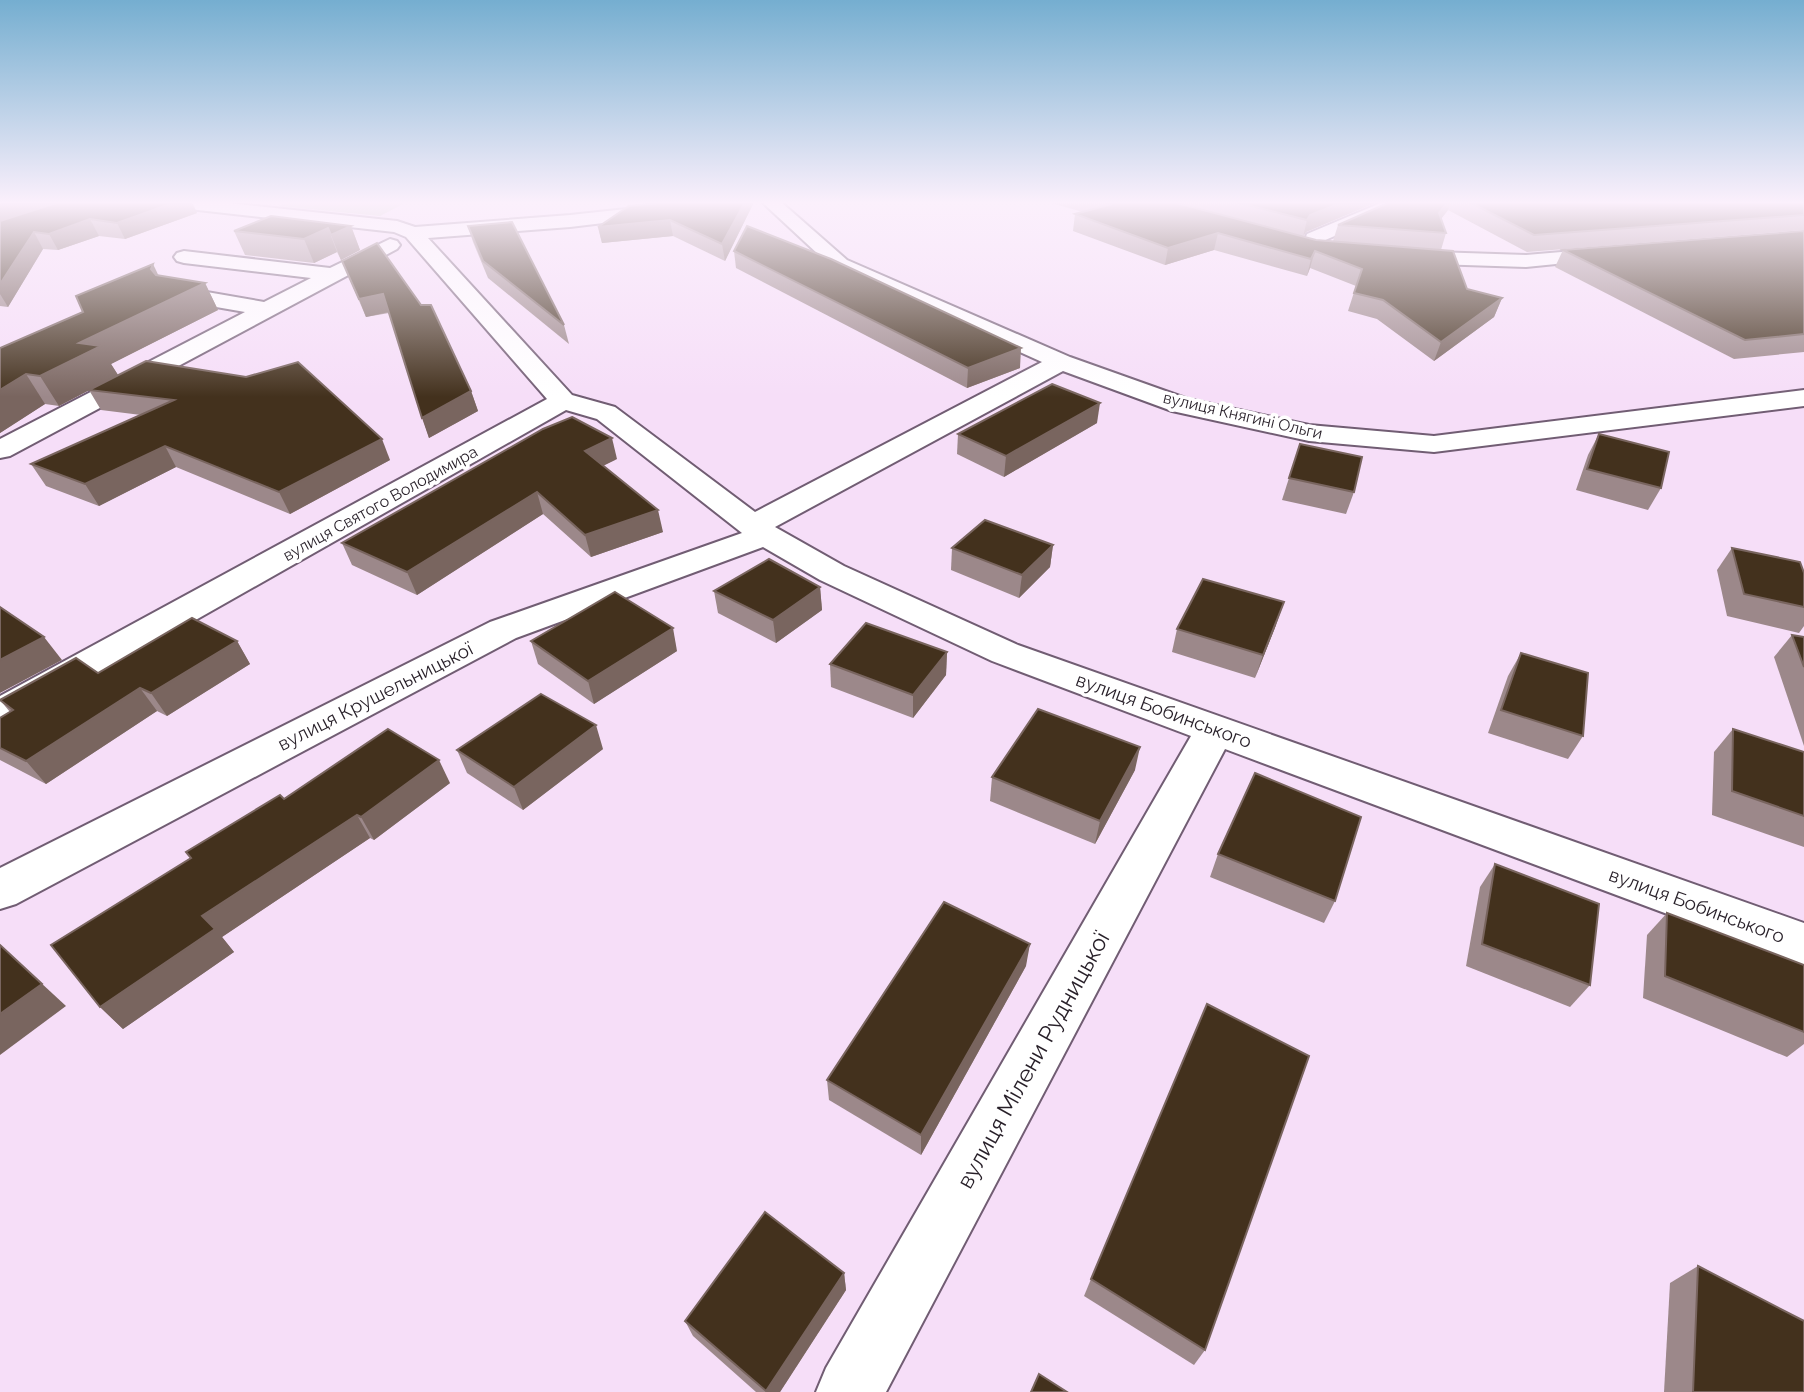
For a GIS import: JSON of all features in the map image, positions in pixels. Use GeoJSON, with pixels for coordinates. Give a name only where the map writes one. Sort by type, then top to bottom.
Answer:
{"type":"FeatureCollection","features":[{"type":"Feature","properties":{"kind":"street"},"geometry":{"type":"LineString","coordinates":[[268,267],[335,275]]}},
{"type":"Feature","properties":{"kind":"street"},"geometry":{"type":"LineString","coordinates":[[0,450],[347,267]]}},
{"type":"Feature","properties":{"kind":"street"},"geometry":{"type":"LineString","coordinates":[[446,267],[563,401]]}},
{"type":"Feature","properties":{"kind":"street","name":"вулиця Княгині Ольги"},"geometry":{"type":"LineString","coordinates":[[847,267],[1061,362],[1181,405],[1310,433],[1434,444],[1794,399]]}},
{"type":"Feature","properties":{"kind":"street"},"geometry":{"type":"LineString","coordinates":[[178,294],[269,310]]}},
{"type":"Feature","properties":{"kind":"street","name":"вулиця Крушельницької"},"geometry":{"type":"LineString","coordinates":[[0,890],[503,630],[759,531],[1061,362]]}},
{"type":"Feature","properties":{"kind":"street"},"geometry":{"type":"LineString","coordinates":[[1794,399],[1804,420]]}},
{"type":"Feature","properties":{"kind":"street","name":"вулиця Бобинського"},"geometry":{"type":"LineString","coordinates":[[563,401],[607,413],[759,531],[832,573],[1005,653],[1804,944]]}},
{"type":"Feature","properties":{"kind":"street","name":"вулиця Святого Володимира"},"geometry":{"type":"LineString","coordinates":[[0,713],[563,401]]}},
{"type":"Feature","properties":{"kind":"street","name":"вулиця Мілени Рудницької"},"geometry":{"type":"LineString","coordinates":[[849,1392],[1216,728]]}},
{"type":"Feature","properties":{"kind":"building"},"geometry":{"type":"Polygon","coordinates":[[[0,267],[11,267],[0,284],[0,267]]]}},
{"type":"Feature","properties":{"kind":"building"},"geometry":{"type":"Polygon","coordinates":[[[146,267],[152,267],[156,275],[205,283],[79,343],[101,346],[40,376],[26,374],[0,390],[0,348],[83,312],[76,296],[146,267]]]}},
{"type":"Feature","properties":{"kind":"building"},"geometry":{"type":"Polygon","coordinates":[[[345,267],[394,267],[421,305],[431,305],[471,391],[422,418],[383,294],[359,299],[345,267]]]}},
{"type":"Feature","properties":{"kind":"building"},"geometry":{"type":"Polygon","coordinates":[[[491,267],[535,267],[564,325],[491,267]]]}},
{"type":"Feature","properties":{"kind":"building"},"geometry":{"type":"Polygon","coordinates":[[[766,267],[848,267],[1021,348],[968,368],[766,267]]]}},
{"type":"Feature","properties":{"kind":"building"},"geometry":{"type":"Polygon","coordinates":[[[1357,267],[1459,267],[1467,289],[1502,298],[1441,342],[1383,300],[1354,293],[1362,269],[1357,267]]]}},
{"type":"Feature","properties":{"kind":"building"},"geometry":{"type":"Polygon","coordinates":[[[1597,267],[1804,267],[1804,334],[1745,340],[1597,267]]]}},
{"type":"Feature","properties":{"kind":"building"},"geometry":{"type":"Polygon","coordinates":[[[146,361],[246,377],[298,362],[382,439],[279,492],[165,446],[85,484],[31,464],[174,400],[89,390],[146,361]]]}},
{"type":"Feature","properties":{"kind":"building"},"geometry":{"type":"Polygon","coordinates":[[[1052,384],[1100,403],[1006,456],[958,434],[1052,384]]]}},
{"type":"Feature","properties":{"kind":"building"},"geometry":{"type":"Polygon","coordinates":[[[572,417],[612,438],[585,451],[658,510],[585,535],[537,492],[407,572],[342,543],[543,429],[572,417]]]}},
{"type":"Feature","properties":{"kind":"building"},"geometry":{"type":"Polygon","coordinates":[[[1599,434],[1669,452],[1661,488],[1587,469],[1599,434]]]}},
{"type":"Feature","properties":{"kind":"building"},"geometry":{"type":"Polygon","coordinates":[[[1300,444],[1362,457],[1354,492],[1289,478],[1300,444]]]}},
{"type":"Feature","properties":{"kind":"building"},"geometry":{"type":"Polygon","coordinates":[[[985,520],[1053,545],[1022,575],[952,548],[985,520]]]}},
{"type":"Feature","properties":{"kind":"building"},"geometry":{"type":"Polygon","coordinates":[[[1732,548],[1800,562],[1804,573],[1804,607],[1744,594],[1732,548]]]}},
{"type":"Feature","properties":{"kind":"building"},"geometry":{"type":"Polygon","coordinates":[[[769,559],[820,587],[773,620],[714,591],[769,559]]]}},
{"type":"Feature","properties":{"kind":"building"},"geometry":{"type":"Polygon","coordinates":[[[1203,579],[1284,602],[1263,655],[1177,629],[1203,579]]]}},
{"type":"Feature","properties":{"kind":"building"},"geometry":{"type":"Polygon","coordinates":[[[615,592],[673,628],[588,681],[531,641],[615,592]]]}},
{"type":"Feature","properties":{"kind":"building"},"geometry":{"type":"Polygon","coordinates":[[[0,607],[44,637],[0,660],[0,607]]]}},
{"type":"Feature","properties":{"kind":"building"},"geometry":{"type":"Polygon","coordinates":[[[192,618],[237,641],[151,693],[140,688],[26,761],[0,748],[0,718],[13,710],[0,700],[76,658],[98,673],[192,618]]]}},
{"type":"Feature","properties":{"kind":"building"},"geometry":{"type":"Polygon","coordinates":[[[866,623],[947,652],[913,695],[830,664],[866,623]]]}},
{"type":"Feature","properties":{"kind":"building"},"geometry":{"type":"Polygon","coordinates":[[[1792,635],[1804,637],[1804,667],[1792,635]]]}},
{"type":"Feature","properties":{"kind":"building"},"geometry":{"type":"Polygon","coordinates":[[[1521,653],[1588,673],[1583,736],[1501,710],[1521,653]]]}},
{"type":"Feature","properties":{"kind":"building"},"geometry":{"type":"Polygon","coordinates":[[[541,694],[596,725],[514,787],[457,750],[541,694]]]}},
{"type":"Feature","properties":{"kind":"building"},"geometry":{"type":"Polygon","coordinates":[[[1038,709],[1140,747],[1100,821],[992,777],[1038,709]]]}},
{"type":"Feature","properties":{"kind":"building"},"geometry":{"type":"Polygon","coordinates":[[[388,729],[439,760],[361,817],[357,815],[202,916],[215,929],[100,1007],[51,945],[191,858],[186,852],[280,795],[284,799],[388,729]]]}},
{"type":"Feature","properties":{"kind":"building"},"geometry":{"type":"Polygon","coordinates":[[[1733,729],[1804,752],[1804,816],[1732,791],[1733,729]]]}},
{"type":"Feature","properties":{"kind":"building"},"geometry":{"type":"Polygon","coordinates":[[[1255,773],[1361,817],[1335,901],[1218,854],[1255,773]]]}},
{"type":"Feature","properties":{"kind":"building"},"geometry":{"type":"Polygon","coordinates":[[[1495,864],[1599,904],[1590,985],[1482,944],[1495,864]]]}},
{"type":"Feature","properties":{"kind":"building"},"geometry":{"type":"Polygon","coordinates":[[[944,902],[1030,944],[921,1135],[827,1080],[944,902]]]}},
{"type":"Feature","properties":{"kind":"building"},"geometry":{"type":"Polygon","coordinates":[[[1667,913],[1804,965],[1804,1032],[1665,976],[1667,913]]]}},
{"type":"Feature","properties":{"kind":"building"},"geometry":{"type":"Polygon","coordinates":[[[0,945],[42,984],[0,1014],[0,945]]]}},
{"type":"Feature","properties":{"kind":"building"},"geometry":{"type":"Polygon","coordinates":[[[1207,1004],[1309,1056],[1205,1350],[1091,1279],[1207,1004]]]}},
{"type":"Feature","properties":{"kind":"building"},"geometry":{"type":"Polygon","coordinates":[[[765,1212],[844,1273],[766,1391],[685,1321],[765,1212]]]}},
{"type":"Feature","properties":{"kind":"building"},"geometry":{"type":"Polygon","coordinates":[[[1698,1266],[1804,1321],[1804,1392],[1693,1392],[1698,1266]]]}},
{"type":"Feature","properties":{"kind":"building"},"geometry":{"type":"Polygon","coordinates":[[[1039,1374],[1067,1392],[1031,1392],[1039,1374]]]}}]}
